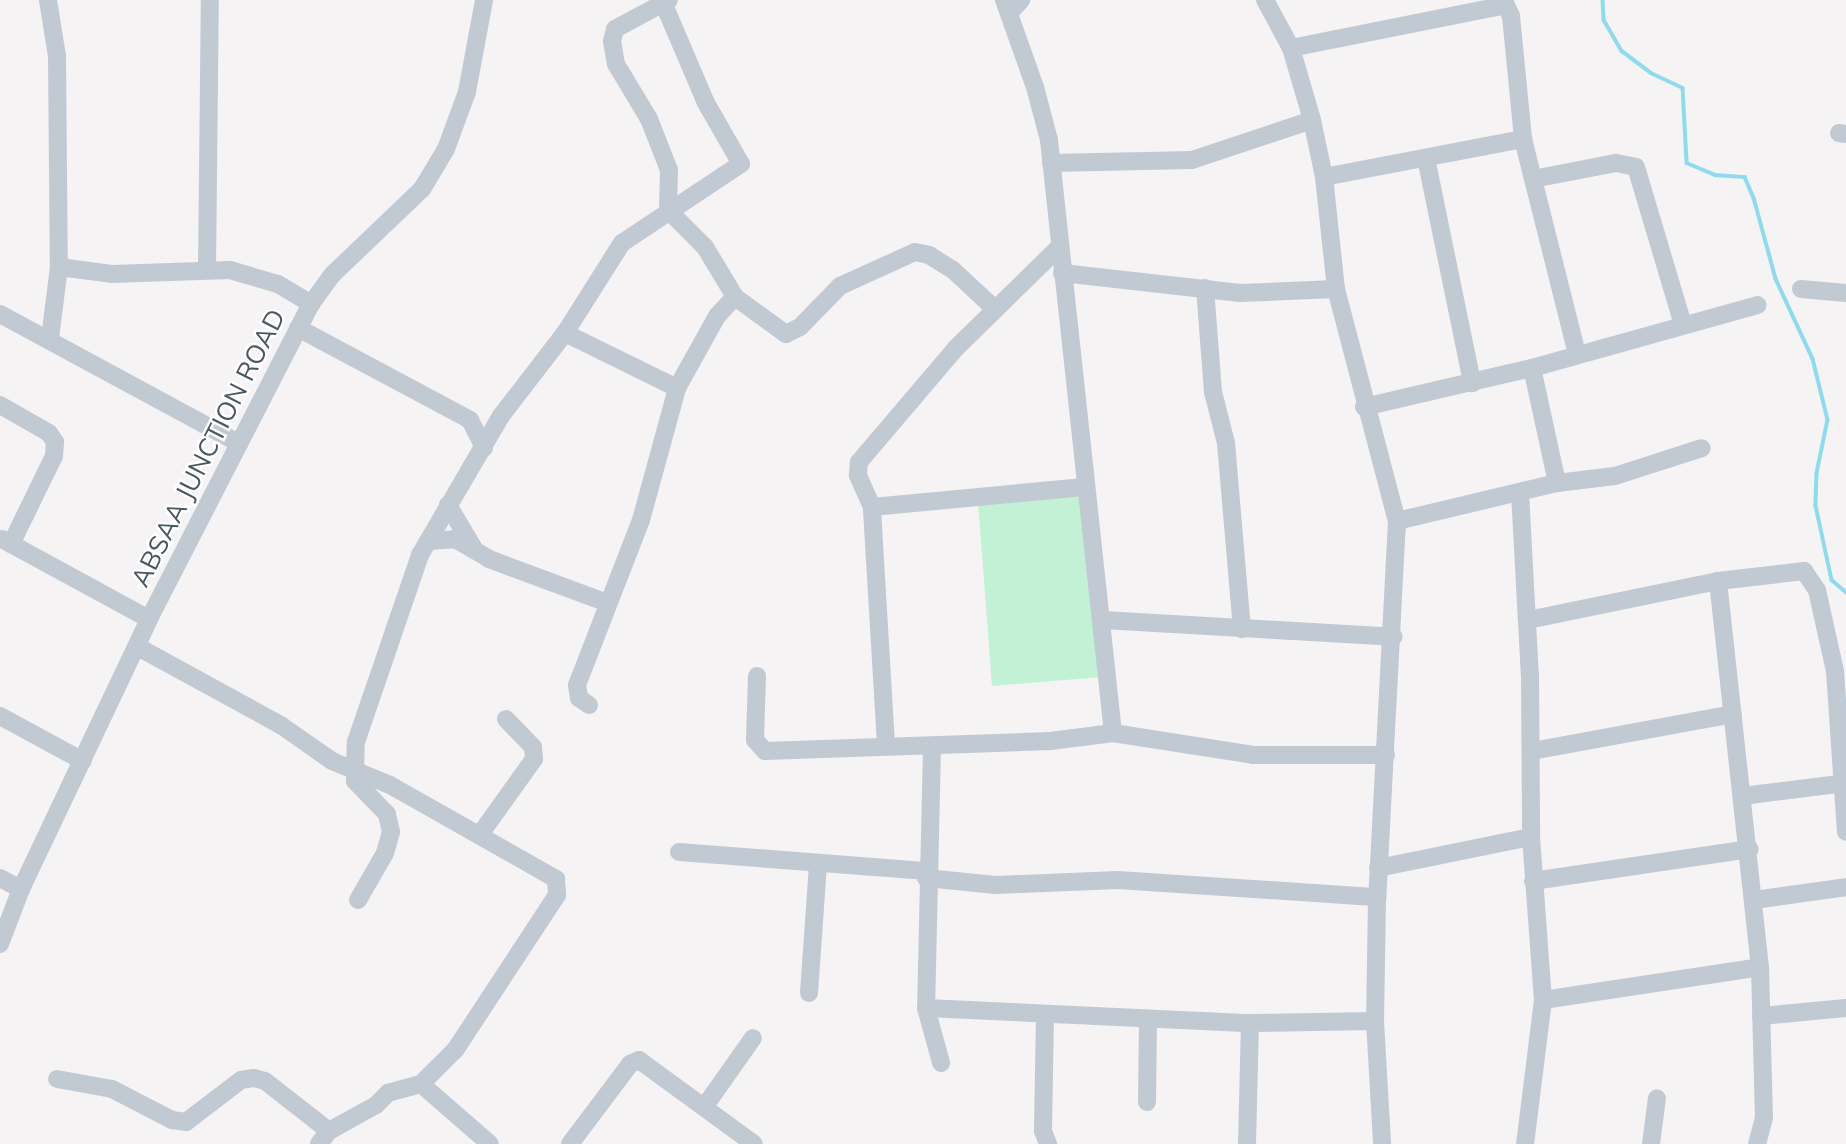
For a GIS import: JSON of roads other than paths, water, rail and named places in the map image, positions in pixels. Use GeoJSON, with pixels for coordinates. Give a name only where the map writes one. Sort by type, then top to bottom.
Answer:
{"type":"FeatureCollection","features":[{"type":"Feature","properties":{"kind":"street"},"geometry":{"type":"LineString","coordinates":[[48,0],[56,42],[59,267],[50,338]]}},
{"type":"Feature","properties":{"kind":"street"},"geometry":{"type":"LineString","coordinates":[[206,269],[210,0]]}},
{"type":"Feature","properties":{"kind":"street","name":"ABSAA JUNCTION ROAD"},"geometry":{"type":"LineString","coordinates":[[0,944],[20,889],[149,620],[311,304],[333,274],[407,206],[435,171],[467,92],[484,0]]}},
{"type":"Feature","properties":{"kind":"street"},"geometry":{"type":"LineString","coordinates":[[1265,0],[1291,48],[1312,120],[1324,177],[1336,289],[1364,407],[1397,521],[1394,637],[1377,897],[1375,1021],[1382,1144]]}},
{"type":"Feature","properties":{"kind":"street"},"geometry":{"type":"LineString","coordinates":[[358,900],[385,853],[391,832],[387,814],[362,792],[354,769],[363,715],[429,541],[501,416],[565,333],[622,243],[668,210],[741,164],[706,103],[656,3],[615,29],[613,53],[649,119],[668,170],[668,210],[705,247],[735,297],[780,332],[792,334],[840,286],[915,252],[929,255],[953,270],[995,309]]}},
{"type":"Feature","properties":{"kind":"street"},"geometry":{"type":"LineString","coordinates":[[1012,4],[1042,108],[1051,163],[1084,487],[1103,620],[1113,733]]}},
{"type":"Feature","properties":{"kind":"street"},"geometry":{"type":"LineString","coordinates":[[1291,48],[1506,5],[1511,16],[1523,139],[1577,354]]}},
{"type":"Feature","properties":{"kind":"street"},"geometry":{"type":"LineString","coordinates":[[1051,163],[1192,160],[1312,120]]}},
{"type":"Feature","properties":{"kind":"street"},"geometry":{"type":"LineString","coordinates":[[1324,177],[1523,139]]}},
{"type":"Feature","properties":{"kind":"street"},"geometry":{"type":"LineString","coordinates":[[1426,158],[1472,383]]}},
{"type":"Feature","properties":{"kind":"street"},"geometry":{"type":"LineString","coordinates":[[1533,179],[1616,163],[1636,167],[1683,325]]}},
{"type":"Feature","properties":{"kind":"street"},"geometry":{"type":"LineString","coordinates":[[886,745],[872,507],[858,475],[859,462],[956,348],[1058,248]]}},
{"type":"Feature","properties":{"kind":"street"},"geometry":{"type":"LineString","coordinates":[[59,267],[112,274],[206,269],[245,272],[311,304]]}},
{"type":"Feature","properties":{"kind":"street"},"geometry":{"type":"LineString","coordinates":[[1062,273],[1240,293],[1336,289]]}},
{"type":"Feature","properties":{"kind":"street"},"geometry":{"type":"LineString","coordinates":[[1205,288],[1213,392],[1227,443],[1242,629]]}},
{"type":"Feature","properties":{"kind":"street"},"geometry":{"type":"LineString","coordinates":[[1801,289],[1846,293]]}},
{"type":"Feature","properties":{"kind":"street"},"geometry":{"type":"LineString","coordinates":[[589,705],[579,698],[577,685],[641,520],[677,388],[718,316],[735,297]]}},
{"type":"Feature","properties":{"kind":"street"},"geometry":{"type":"LineString","coordinates":[[1364,407],[1532,368],[1756,305]]}},
{"type":"Feature","properties":{"kind":"street"},"geometry":{"type":"LineString","coordinates":[[0,314],[50,338],[239,443]]}},
{"type":"Feature","properties":{"kind":"street"},"geometry":{"type":"LineString","coordinates":[[298,328],[470,421],[484,448]]}},
{"type":"Feature","properties":{"kind":"street"},"geometry":{"type":"LineString","coordinates":[[565,333],[677,388]]}},
{"type":"Feature","properties":{"kind":"street"},"geometry":{"type":"LineString","coordinates":[[1532,368],[1557,483]]}},
{"type":"Feature","properties":{"kind":"street"},"geometry":{"type":"LineString","coordinates":[[0,405],[48,433],[55,442],[54,456],[5,541],[149,620]]}},
{"type":"Feature","properties":{"kind":"street"},"geometry":{"type":"LineString","coordinates":[[470,421],[501,416]]}},
{"type":"Feature","properties":{"kind":"street"},"geometry":{"type":"LineString","coordinates":[[1397,521],[1557,483],[1615,476],[1702,448]]}},
{"type":"Feature","properties":{"kind":"street"},"geometry":{"type":"LineString","coordinates":[[872,507],[1084,487]]}},
{"type":"Feature","properties":{"kind":"street"},"geometry":{"type":"LineString","coordinates":[[1520,493],[1528,620],[1532,751],[1531,837],[1543,1000],[1525,1144]]}},
{"type":"Feature","properties":{"kind":"street"},"geometry":{"type":"LineString","coordinates":[[448,505],[474,547]]}},
{"type":"Feature","properties":{"kind":"street"},"geometry":{"type":"LineString","coordinates":[[429,541],[455,539],[474,547],[489,559],[607,603]]}},
{"type":"Feature","properties":{"kind":"street"},"geometry":{"type":"LineString","coordinates":[[1528,620],[1718,581],[1804,571],[1812,578],[1835,671],[1839,784],[1846,832]]}},
{"type":"Feature","properties":{"kind":"street"},"geometry":{"type":"LineString","coordinates":[[1718,581],[1750,849],[1760,967],[1763,1118],[1757,1144]]}},
{"type":"Feature","properties":{"kind":"street"},"geometry":{"type":"LineString","coordinates":[[1103,620],[1394,637]]}},
{"type":"Feature","properties":{"kind":"street"},"geometry":{"type":"LineString","coordinates":[[57,1079],[112,1089],[172,1120],[186,1122],[240,1080],[254,1078],[265,1081],[324,1138],[376,1105],[388,1093],[421,1084],[455,1050],[557,895],[556,878],[481,833],[354,769],[138,647]]}},
{"type":"Feature","properties":{"kind":"street"},"geometry":{"type":"LineString","coordinates":[[757,676],[753,708],[755,740],[761,750],[886,745],[932,747],[1050,741],[1113,733],[1253,755],[1386,755]]}},
{"type":"Feature","properties":{"kind":"street"},"geometry":{"type":"LineString","coordinates":[[1532,751],[1733,714]]}},
{"type":"Feature","properties":{"kind":"street"},"geometry":{"type":"LineString","coordinates":[[0,716],[83,761]]}},
{"type":"Feature","properties":{"kind":"street"},"geometry":{"type":"LineString","coordinates":[[481,833],[534,759],[533,747],[506,719]]}},
{"type":"Feature","properties":{"kind":"street"},"geometry":{"type":"LineString","coordinates":[[932,747],[926,1008],[941,1063]]}},
{"type":"Feature","properties":{"kind":"street"},"geometry":{"type":"LineString","coordinates":[[1742,796],[1839,784]]}},
{"type":"Feature","properties":{"kind":"street"},"geometry":{"type":"LineString","coordinates":[[1378,867],[1531,837]]}},
{"type":"Feature","properties":{"kind":"street"},"geometry":{"type":"LineString","coordinates":[[1533,881],[1750,849]]}},
{"type":"Feature","properties":{"kind":"street"},"geometry":{"type":"LineString","coordinates":[[679,852],[927,874],[996,886],[1118,880],[1377,897]]}},
{"type":"Feature","properties":{"kind":"street"},"geometry":{"type":"LineString","coordinates":[[809,993],[818,865]]}},
{"type":"Feature","properties":{"kind":"street"},"geometry":{"type":"LineString","coordinates":[[0,878],[20,889]]}},
{"type":"Feature","properties":{"kind":"street"},"geometry":{"type":"LineString","coordinates":[[1754,900],[1846,887]]}},
{"type":"Feature","properties":{"kind":"street"},"geometry":{"type":"LineString","coordinates":[[1543,1000],[1760,967]]}},
{"type":"Feature","properties":{"kind":"street"},"geometry":{"type":"LineString","coordinates":[[926,1008],[1250,1023],[1375,1021]]}},
{"type":"Feature","properties":{"kind":"street"},"geometry":{"type":"LineString","coordinates":[[1761,1016],[1846,1008]]}},
{"type":"Feature","properties":{"kind":"street"},"geometry":{"type":"LineString","coordinates":[[1045,1014],[1043,1131],[1048,1144]]}},
{"type":"Feature","properties":{"kind":"street"},"geometry":{"type":"LineString","coordinates":[[1147,1102],[1148,1019]]}},
{"type":"Feature","properties":{"kind":"street"},"geometry":{"type":"LineString","coordinates":[[1247,1144],[1250,1023]]}},
{"type":"Feature","properties":{"kind":"street"},"geometry":{"type":"LineString","coordinates":[[705,1106],[753,1038]]}},
{"type":"Feature","properties":{"kind":"street"},"geometry":{"type":"LineString","coordinates":[[570,1144],[630,1064],[639,1060],[754,1144]]}},
{"type":"Feature","properties":{"kind":"street"},"geometry":{"type":"LineString","coordinates":[[421,1084],[490,1144]]}},
{"type":"Feature","properties":{"kind":"street"},"geometry":{"type":"LineString","coordinates":[[1651,1144],[1657,1098]]}},
{"type":"Feature","properties":{"kind":"waterway"},"geometry":{"type":"LineString","coordinates":[[1603,0],[1604,20],[1622,51],[1651,73],[1683,88],[1687,163],[1715,175],[1745,177],[1754,198],[1776,279],[1813,359],[1828,420],[1817,473],[1816,506],[1832,580],[1846,592]]}}]}
